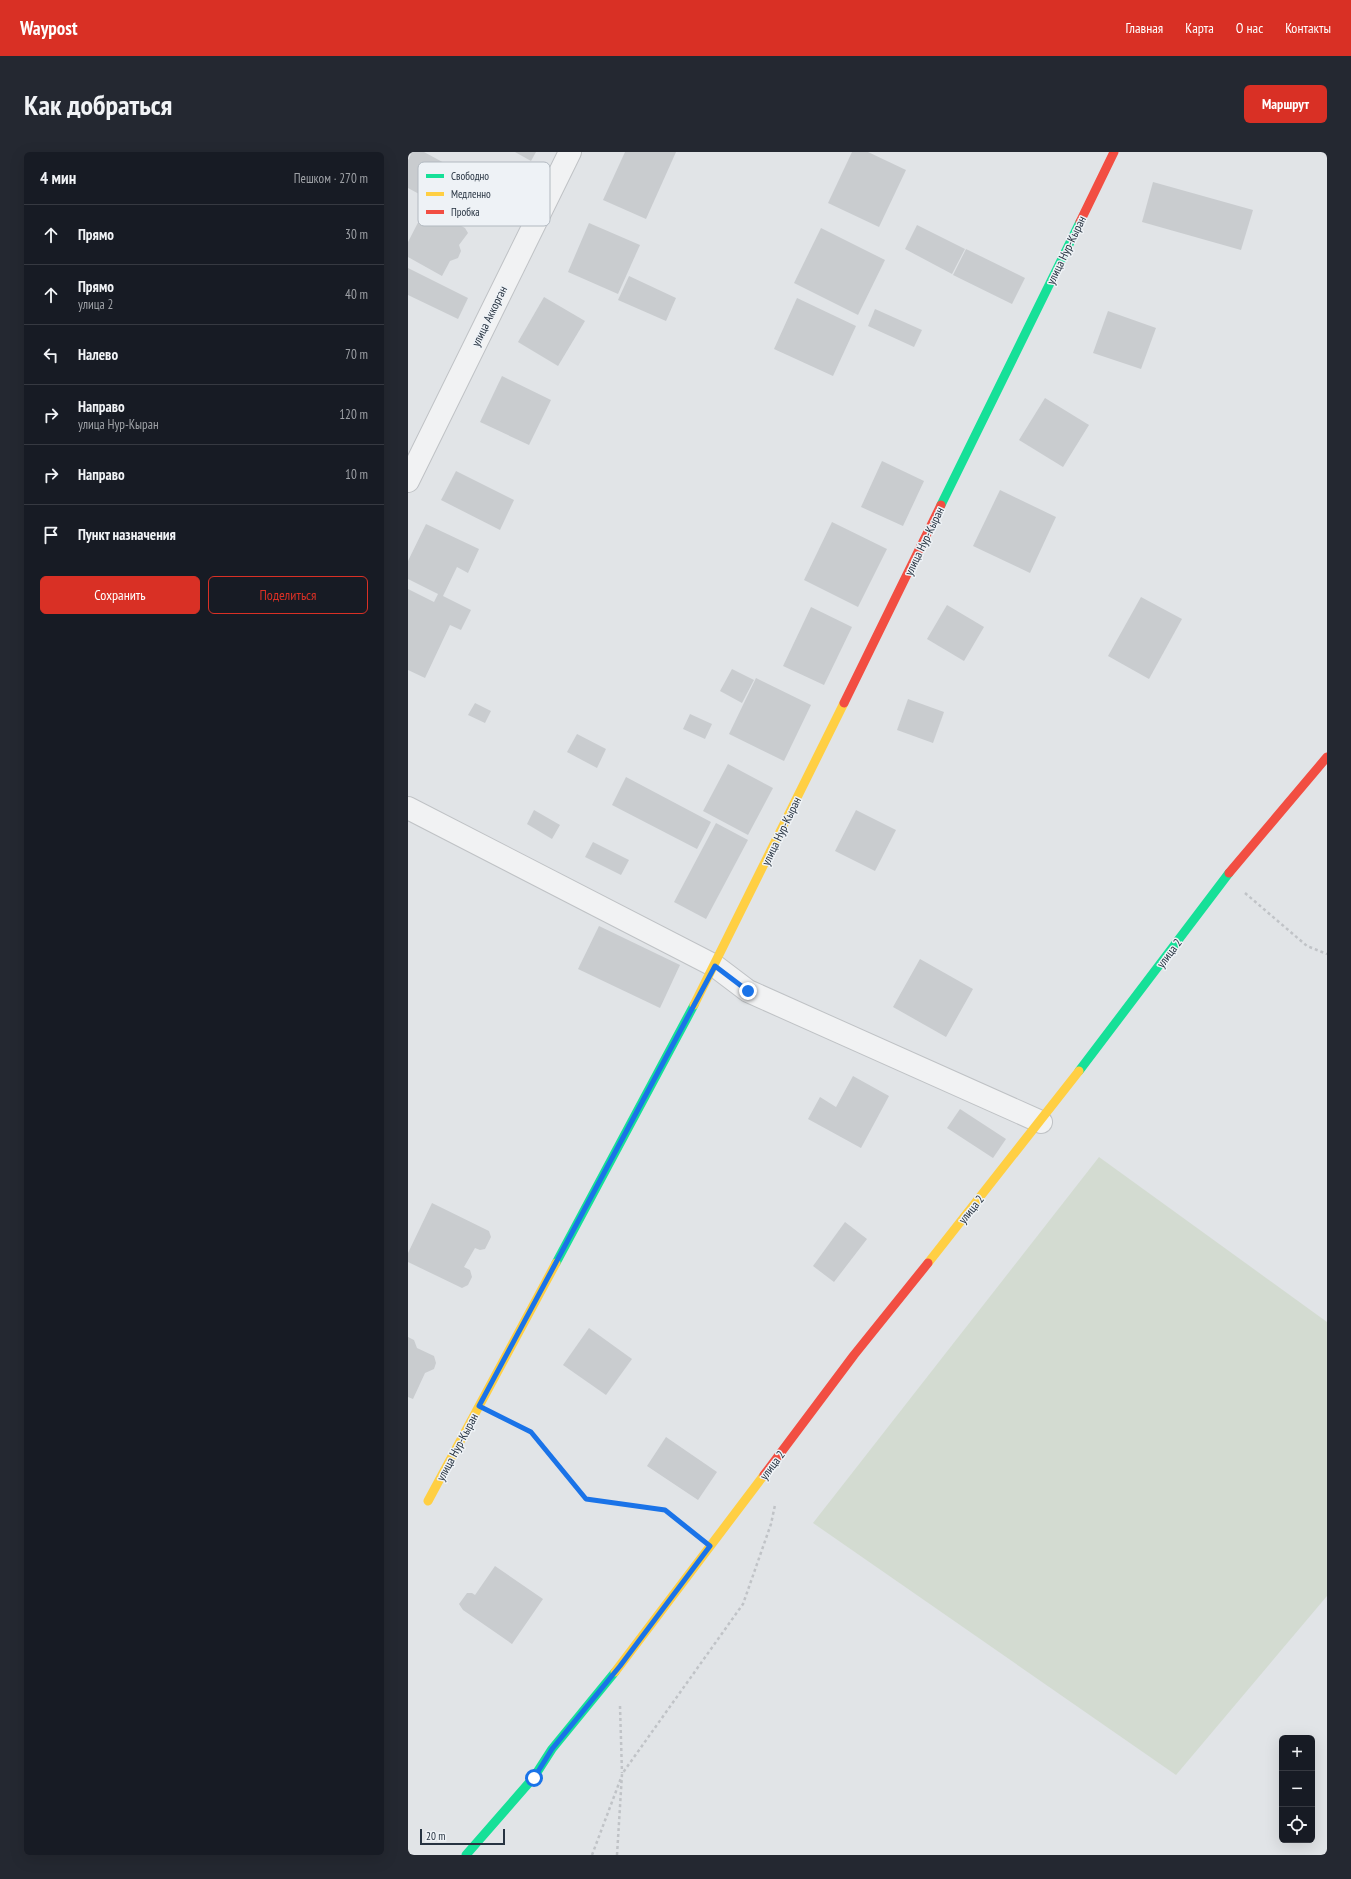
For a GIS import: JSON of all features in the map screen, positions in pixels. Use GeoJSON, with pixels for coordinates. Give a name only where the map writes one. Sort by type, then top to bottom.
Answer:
{"type":"FeatureCollection","features":[{"type":"Feature","properties":{"kind":"street","name":"улица Аккорган"},"geometry":{"type":"LineString","coordinates":[[550,193],[570,152]]}},
{"type":"Feature","properties":{"kind":"street","name":"улица Нур-Кыран"},"geometry":{"type":"LineString","coordinates":[[428,1501],[715,966],[1114,152]]}},
{"type":"Feature","properties":{"kind":"street","name":"улица Аккорган"},"geometry":{"type":"LineString","coordinates":[[408,481],[534,226]]}},
{"type":"Feature","properties":{"kind":"street","name":"улица 2"},"geometry":{"type":"LineString","coordinates":[[466,1855],[534,1778],[552,1749],[620,1666],[854,1355],[1041,1122],[1226,877],[1284,810],[1327,757]]}},
{"type":"Feature","properties":{"kind":"street"},"geometry":{"type":"LineString","coordinates":[[408,808],[715,966],[748,991],[1041,1122]]}},
{"type":"Feature","properties":{"kind":"path"},"geometry":{"type":"LineString","coordinates":[[1226,877],[1307,946],[1327,954]]}},
{"type":"Feature","properties":{"kind":"path"},"geometry":{"type":"LineString","coordinates":[[479,1406],[531,1432],[586,1499],[665,1510],[710,1546]]}},
{"type":"Feature","properties":{"kind":"path"},"geometry":{"type":"LineString","coordinates":[[592,1855],[622,1774],[743,1604],[771,1524],[776,1501]]}},
{"type":"Feature","properties":{"kind":"path"},"geometry":{"type":"LineString","coordinates":[[617,1855],[622,1774],[620,1705]]}},
{"type":"Feature","properties":{"kind":"shaded area"},"geometry":{"type":"Polygon","coordinates":[[[1099,1157],[1327,1322],[1327,1596],[1176,1775],[813,1523],[1099,1157]]]}},
{"type":"Feature","properties":{"kind":"building"},"geometry":{"type":"Polygon","coordinates":[[[412,152],[424,152],[442,162],[418,162],[418,193],[408,188],[408,160],[412,152]]]}},
{"type":"Feature","properties":{"kind":"building"},"geometry":{"type":"Polygon","coordinates":[[[515,152],[536,152],[531,161],[515,152]]]}},
{"type":"Feature","properties":{"kind":"building"},"geometry":{"type":"Polygon","coordinates":[[[625,152],[676,152],[646,219],[603,200],[625,152]]]}},
{"type":"Feature","properties":{"kind":"building"},"geometry":{"type":"Polygon","coordinates":[[[852,152],[868,152],[906,170],[879,227],[828,203],[852,152]]]}},
{"type":"Feature","properties":{"kind":"building"},"geometry":{"type":"Polygon","coordinates":[[[1153,182],[1253,210],[1241,250],[1142,222],[1153,182]]]}},
{"type":"Feature","properties":{"kind":"building"},"geometry":{"type":"Polygon","coordinates":[[[418,223],[418,226],[461,226],[465,228],[468,233],[459,245],[461,251],[458,258],[450,261],[442,276],[408,257],[408,242],[418,223]]]}},
{"type":"Feature","properties":{"kind":"building"},"geometry":{"type":"Polygon","coordinates":[[[589,223],[640,245],[618,294],[568,272],[589,223]]]}},
{"type":"Feature","properties":{"kind":"building"},"geometry":{"type":"Polygon","coordinates":[[[917,225],[965,249],[952,274],[905,249],[917,225]]]}},
{"type":"Feature","properties":{"kind":"building"},"geometry":{"type":"Polygon","coordinates":[[[821,228],[885,260],[858,315],[794,283],[821,228]]]}},
{"type":"Feature","properties":{"kind":"building"},"geometry":{"type":"Polygon","coordinates":[[[966,249],[1025,278],[1012,304],[953,275],[966,249]]]}},
{"type":"Feature","properties":{"kind":"building"},"geometry":{"type":"Polygon","coordinates":[[[408,268],[468,298],[458,319],[408,295],[408,268]]]}},
{"type":"Feature","properties":{"kind":"building"},"geometry":{"type":"Polygon","coordinates":[[[629,276],[676,298],[666,321],[618,300],[629,276]]]}},
{"type":"Feature","properties":{"kind":"building"},"geometry":{"type":"Polygon","coordinates":[[[544,297],[585,321],[558,366],[518,342],[544,297]]]}},
{"type":"Feature","properties":{"kind":"building"},"geometry":{"type":"Polygon","coordinates":[[[797,298],[856,326],[833,376],[774,349],[797,298]]]}},
{"type":"Feature","properties":{"kind":"building"},"geometry":{"type":"Polygon","coordinates":[[[875,309],[922,330],[914,347],[868,326],[875,309]]]}},
{"type":"Feature","properties":{"kind":"building"},"geometry":{"type":"Polygon","coordinates":[[[1108,311],[1156,328],[1141,369],[1093,353],[1108,311]]]}},
{"type":"Feature","properties":{"kind":"building"},"geometry":{"type":"Polygon","coordinates":[[[502,376],[551,400],[529,445],[480,422],[502,376]]]}},
{"type":"Feature","properties":{"kind":"building"},"geometry":{"type":"Polygon","coordinates":[[[1045,398],[1089,425],[1063,467],[1019,440],[1045,398]]]}},
{"type":"Feature","properties":{"kind":"building"},"geometry":{"type":"Polygon","coordinates":[[[882,461],[924,481],[903,526],[861,507],[882,461]]]}},
{"type":"Feature","properties":{"kind":"building"},"geometry":{"type":"Polygon","coordinates":[[[456,471],[514,500],[500,530],[441,500],[456,471]]]}},
{"type":"Feature","properties":{"kind":"building"},"geometry":{"type":"Polygon","coordinates":[[[1000,490],[1056,517],[1030,573],[973,546],[1000,490]]]}},
{"type":"Feature","properties":{"kind":"building"},"geometry":{"type":"Polygon","coordinates":[[[832,522],[887,549],[858,607],[804,580],[832,522]]]}},
{"type":"Feature","properties":{"kind":"building"},"geometry":{"type":"Polygon","coordinates":[[[426,524],[479,549],[468,573],[457,567],[443,596],[471,610],[461,630],[450,625],[425,678],[408,670],[408,589],[434,602],[438,594],[408,579],[408,561],[426,524]]]}},
{"type":"Feature","properties":{"kind":"building"},"geometry":{"type":"Polygon","coordinates":[[[1141,597],[1182,619],[1149,679],[1108,656],[1141,597]]]}},
{"type":"Feature","properties":{"kind":"building"},"geometry":{"type":"Polygon","coordinates":[[[947,605],[984,627],[964,661],[927,639],[947,605]]]}},
{"type":"Feature","properties":{"kind":"building"},"geometry":{"type":"Polygon","coordinates":[[[811,607],[852,627],[824,685],[783,666],[811,607]]]}},
{"type":"Feature","properties":{"kind":"building"},"geometry":{"type":"Polygon","coordinates":[[[732,669],[754,680],[742,703],[720,691],[732,669]]]}},
{"type":"Feature","properties":{"kind":"building"},"geometry":{"type":"Polygon","coordinates":[[[756,678],[811,705],[784,761],[729,734],[756,678]]]}},
{"type":"Feature","properties":{"kind":"building"},"geometry":{"type":"Polygon","coordinates":[[[908,699],[944,712],[933,743],[897,730],[908,699]]]}},
{"type":"Feature","properties":{"kind":"building"},"geometry":{"type":"Polygon","coordinates":[[[475,703],[491,711],[485,723],[468,715],[475,703]]]}},
{"type":"Feature","properties":{"kind":"building"},"geometry":{"type":"Polygon","coordinates":[[[690,714],[712,724],[705,739],[683,729],[690,714]]]}},
{"type":"Feature","properties":{"kind":"building"},"geometry":{"type":"Polygon","coordinates":[[[577,734],[606,749],[597,768],[567,752],[577,734]]]}},
{"type":"Feature","properties":{"kind":"building"},"geometry":{"type":"Polygon","coordinates":[[[728,764],[773,788],[748,835],[703,811],[728,764]]]}},
{"type":"Feature","properties":{"kind":"building"},"geometry":{"type":"Polygon","coordinates":[[[626,777],[711,822],[697,849],[612,805],[626,777]]]}},
{"type":"Feature","properties":{"kind":"building"},"geometry":{"type":"Polygon","coordinates":[[[534,810],[560,825],[552,839],[527,824],[534,810]]]}},
{"type":"Feature","properties":{"kind":"building"},"geometry":{"type":"Polygon","coordinates":[[[856,810],[896,830],[875,871],[835,851],[856,810]]]}},
{"type":"Feature","properties":{"kind":"building"},"geometry":{"type":"Polygon","coordinates":[[[716,823],[748,840],[706,919],[674,902],[716,823]]]}},
{"type":"Feature","properties":{"kind":"building"},"geometry":{"type":"Polygon","coordinates":[[[593,842],[629,860],[621,875],[585,857],[593,842]]]}},
{"type":"Feature","properties":{"kind":"building"},"geometry":{"type":"Polygon","coordinates":[[[599,926],[680,965],[660,1008],[578,969],[599,926]]]}},
{"type":"Feature","properties":{"kind":"building"},"geometry":{"type":"Polygon","coordinates":[[[920,959],[973,989],[946,1037],[893,1007],[920,959]]]}},
{"type":"Feature","properties":{"kind":"building"},"geometry":{"type":"Polygon","coordinates":[[[853,1076],[889,1096],[861,1148],[808,1119],[820,1097],[836,1107],[853,1076]]]}},
{"type":"Feature","properties":{"kind":"building"},"geometry":{"type":"Polygon","coordinates":[[[960,1109],[1006,1139],[993,1158],[947,1128],[960,1109]]]}},
{"type":"Feature","properties":{"kind":"building"},"geometry":{"type":"Polygon","coordinates":[[[432,1203],[489,1231],[491,1237],[485,1249],[480,1250],[475,1248],[464,1267],[470,1270],[472,1277],[468,1285],[462,1288],[408,1262],[408,1253],[432,1203]]]}},
{"type":"Feature","properties":{"kind":"building"},"geometry":{"type":"Polygon","coordinates":[[[845,1222],[867,1239],[834,1282],[813,1266],[845,1222]]]}},
{"type":"Feature","properties":{"kind":"building"},"geometry":{"type":"Polygon","coordinates":[[[589,1328],[632,1359],[606,1395],[563,1365],[589,1328]]]}},
{"type":"Feature","properties":{"kind":"building"},"geometry":{"type":"Polygon","coordinates":[[[408,1337],[414,1340],[417,1348],[434,1356],[436,1363],[434,1369],[425,1373],[413,1399],[408,1397],[408,1337]]]}},
{"type":"Feature","properties":{"kind":"building"},"geometry":{"type":"Polygon","coordinates":[[[666,1437],[717,1472],[698,1500],[647,1466],[666,1437]]]}},
{"type":"Feature","properties":{"kind":"building"},"geometry":{"type":"Polygon","coordinates":[[[495,1566],[543,1599],[512,1644],[463,1610],[459,1604],[467,1593],[472,1593],[475,1595],[495,1566]]]}},
{"type":"Feature","properties":{"kind":"traffic: fast"},"geometry":{"type":"LineString","coordinates":[[941,505],[1080,222]]}},
{"type":"Feature","properties":{"kind":"traffic: fast"},"geometry":{"type":"LineString","coordinates":[[1079,1071],[1229,873]]}},
{"type":"Feature","properties":{"kind":"traffic: fast"},"geometry":{"type":"LineString","coordinates":[[556,1263],[694,1005]]}},
{"type":"Feature","properties":{"kind":"traffic: fast"},"geometry":{"type":"LineString","coordinates":[[466,1855],[534,1777],[552,1749],[615,1672]]}},
{"type":"Feature","properties":{"kind":"traffic: slow"},"geometry":{"type":"LineString","coordinates":[[694,1005],[844,703]]}},
{"type":"Feature","properties":{"kind":"traffic: slow"},"geometry":{"type":"LineString","coordinates":[[928,1263],[1079,1071]]}},
{"type":"Feature","properties":{"kind":"traffic: slow"},"geometry":{"type":"LineString","coordinates":[[428,1501],[556,1263]]}},
{"type":"Feature","properties":{"kind":"traffic: slow"},"geometry":{"type":"LineString","coordinates":[[615,1672],[764,1475]]}},
{"type":"Feature","properties":{"kind":"traffic: jam"},"geometry":{"type":"LineString","coordinates":[[1080,222],[1114,152]]}},
{"type":"Feature","properties":{"kind":"traffic: jam"},"geometry":{"type":"LineString","coordinates":[[844,703],[941,505]]}},
{"type":"Feature","properties":{"kind":"traffic: jam"},"geometry":{"type":"LineString","coordinates":[[1229,873],[1327,757]]}},
{"type":"Feature","properties":{"kind":"traffic: jam"},"geometry":{"type":"LineString","coordinates":[[764,1475],[854,1355],[928,1263]]}},
{"type":"Feature","properties":{"kind":"route"},"geometry":{"type":"LineString","coordinates":[[534,1778],[552,1749],[620,1666],[710,1546],[665,1510],[586,1499],[531,1432],[479,1406],[715,966],[748,991]]}}]}
